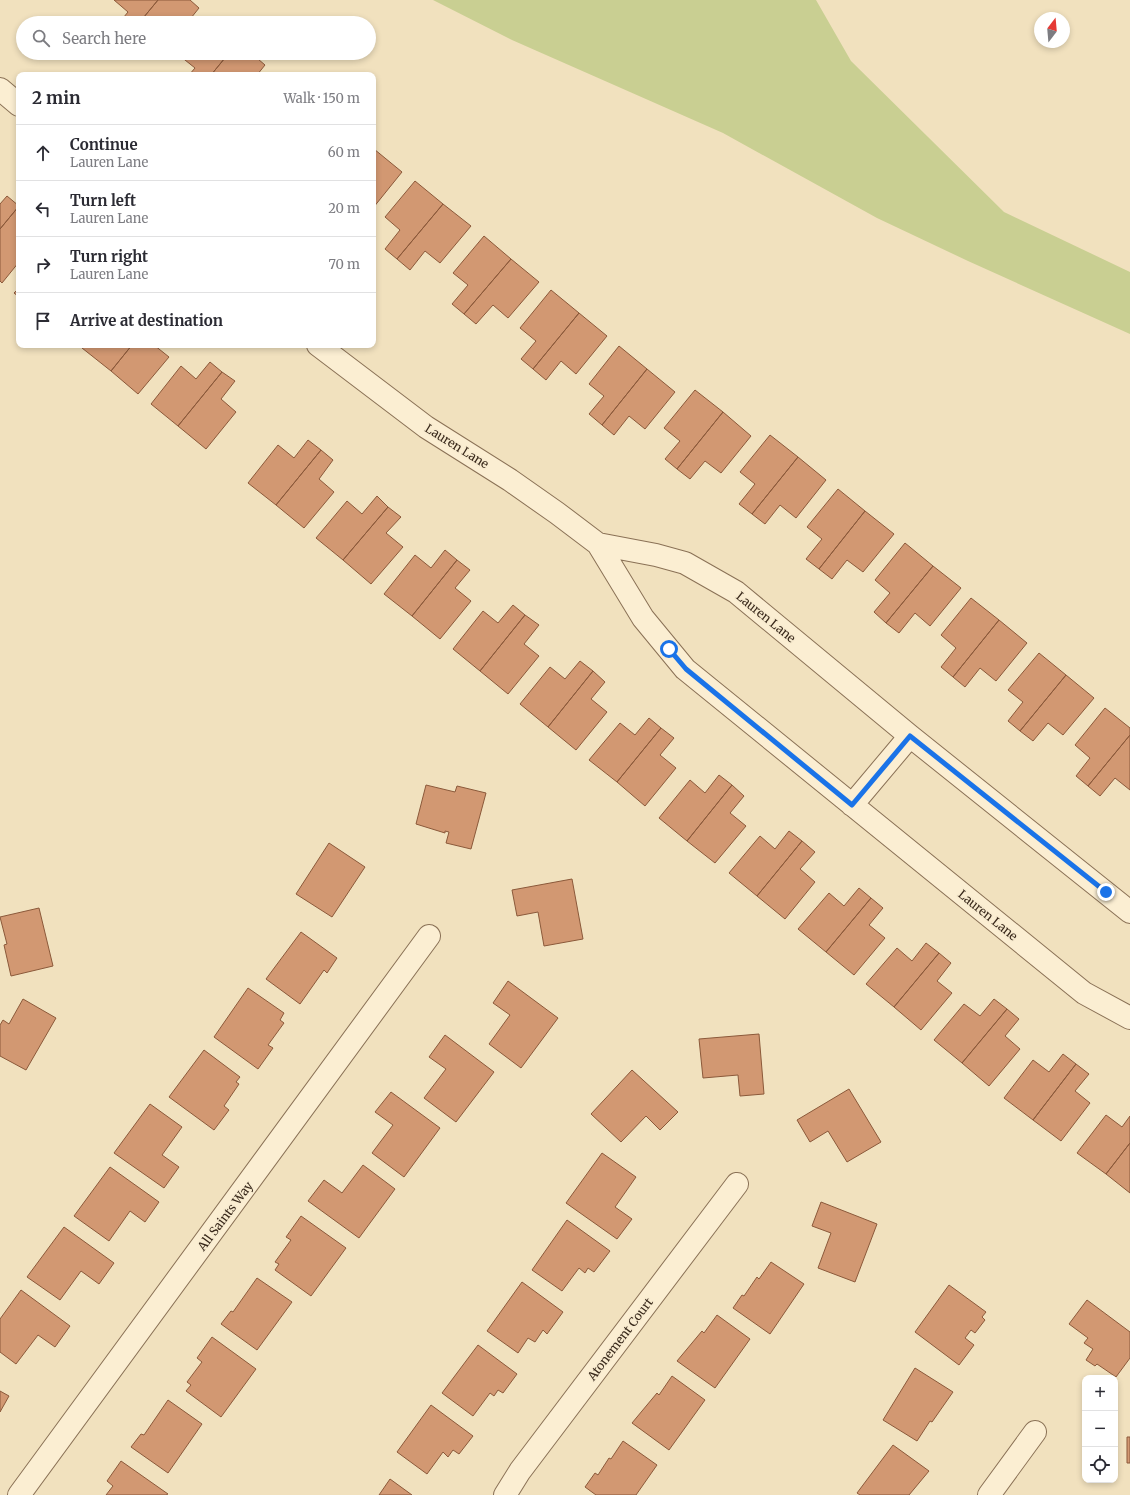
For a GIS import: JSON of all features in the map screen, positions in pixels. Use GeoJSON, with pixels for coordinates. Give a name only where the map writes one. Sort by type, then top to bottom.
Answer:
{"type":"FeatureCollection","features":[{"type":"Feature","properties":{"kind":"street"},"geometry":{"type":"LineString","coordinates":[[0,89],[16,102]]}},
{"type":"Feature","properties":{"kind":"street","name":"Lauren Lane"},"geometry":{"type":"LineString","coordinates":[[322,348],[426,427],[510,480],[598,544],[643,618],[686,669],[1084,993],[1130,1018]]}},
{"type":"Feature","properties":{"kind":"street","name":"Lauren Lane"},"geometry":{"type":"LineString","coordinates":[[598,544],[656,555],[685,563],[736,592],[910,736],[1130,912]]}},
{"type":"Feature","properties":{"kind":"street"},"geometry":{"type":"LineString","coordinates":[[852,805],[910,736]]}},
{"type":"Feature","properties":{"kind":"street","name":"All Saints Way"},"geometry":{"type":"LineString","coordinates":[[19,1495],[429,936]]}},
{"type":"Feature","properties":{"kind":"street","name":"Atonement Court"},"geometry":{"type":"LineString","coordinates":[[506,1495],[520,1471],[737,1184]]}},
{"type":"Feature","properties":{"kind":"street"},"geometry":{"type":"LineString","coordinates":[[989,1495],[1035,1432]]}},
{"type":"Feature","properties":{"kind":"green space"},"geometry":{"type":"Polygon","coordinates":[[[433,0],[816,0],[851,61],[1004,212],[1130,272],[1130,334],[877,218],[723,133],[512,40],[433,0]]]}},
{"type":"Feature","properties":{"kind":"building"},"geometry":{"type":"Polygon","coordinates":[[[114,0],[158,0],[145,16],[125,16],[128,12],[114,0]]]}},
{"type":"Feature","properties":{"kind":"building"},"geometry":{"type":"Polygon","coordinates":[[[158,0],[190,0],[199,8],[193,16],[145,16],[158,0]]]}},
{"type":"Feature","properties":{"kind":"building"},"geometry":{"type":"Polygon","coordinates":[[[185,60],[223,60],[213,72],[192,72],[195,68],[185,60]]]}},
{"type":"Feature","properties":{"kind":"building"},"geometry":{"type":"Polygon","coordinates":[[[223,60],[259,60],[265,65],[259,72],[213,72],[223,60]]]}},
{"type":"Feature","properties":{"kind":"building"},"geometry":{"type":"Polygon","coordinates":[[[376,151],[402,172],[376,204],[376,151]]]}},
{"type":"Feature","properties":{"kind":"building"},"geometry":{"type":"Polygon","coordinates":[[[415,181],[443,204],[397,259],[385,249],[400,230],[385,217],[415,181]]]}},
{"type":"Feature","properties":{"kind":"building"},"geometry":{"type":"Polygon","coordinates":[[[7,196],[16,204],[16,210],[0,229],[0,204],[7,196]]]}},
{"type":"Feature","properties":{"kind":"building"},"geometry":{"type":"Polygon","coordinates":[[[443,204],[471,226],[440,263],[425,251],[410,270],[397,259],[443,204]]]}},
{"type":"Feature","properties":{"kind":"building"},"geometry":{"type":"Polygon","coordinates":[[[16,210],[16,266],[2,283],[0,281],[0,229],[16,210]]]}},
{"type":"Feature","properties":{"kind":"building"},"geometry":{"type":"Polygon","coordinates":[[[484,236],[511,259],[464,314],[452,304],[468,285],[453,273],[484,236]]]}},
{"type":"Feature","properties":{"kind":"building"},"geometry":{"type":"Polygon","coordinates":[[[511,259],[539,282],[508,318],[493,305],[476,324],[464,314],[511,259]]]}},
{"type":"Feature","properties":{"kind":"building"},"geometry":{"type":"Polygon","coordinates":[[[551,290],[579,313],[533,369],[521,359],[536,341],[520,328],[551,290]]]}},
{"type":"Feature","properties":{"kind":"building"},"geometry":{"type":"Polygon","coordinates":[[[579,313],[607,336],[576,374],[561,361],[546,380],[533,369],[579,313]]]}},
{"type":"Feature","properties":{"kind":"building"},"geometry":{"type":"Polygon","coordinates":[[[619,346],[647,369],[602,425],[589,414],[604,396],[589,384],[619,346]]]}},
{"type":"Feature","properties":{"kind":"building"},"geometry":{"type":"Polygon","coordinates":[[[82,348],[130,348],[111,371],[82,348]]]}},
{"type":"Feature","properties":{"kind":"building"},"geometry":{"type":"Polygon","coordinates":[[[130,348],[158,348],[169,357],[138,394],[111,371],[130,348]]]}},
{"type":"Feature","properties":{"kind":"building"},"geometry":{"type":"Polygon","coordinates":[[[210,362],[222,372],[178,426],[151,404],[181,366],[196,379],[210,362]]]}},
{"type":"Feature","properties":{"kind":"building"},"geometry":{"type":"Polygon","coordinates":[[[647,369],[675,392],[645,429],[629,416],[614,435],[602,425],[647,369]]]}},
{"type":"Feature","properties":{"kind":"building"},"geometry":{"type":"Polygon","coordinates":[[[222,372],[235,381],[221,399],[236,412],[206,449],[178,426],[222,372]]]}},
{"type":"Feature","properties":{"kind":"building"},"geometry":{"type":"Polygon","coordinates":[[[695,390],[723,412],[677,469],[665,459],[680,441],[664,428],[695,390]]]}},
{"type":"Feature","properties":{"kind":"building"},"geometry":{"type":"Polygon","coordinates":[[[723,412],[751,436],[721,473],[705,461],[690,479],[677,469],[723,412]]]}},
{"type":"Feature","properties":{"kind":"building"},"geometry":{"type":"Polygon","coordinates":[[[770,435],[798,457],[752,514],[739,504],[755,484],[740,472],[770,435]]]}},
{"type":"Feature","properties":{"kind":"building"},"geometry":{"type":"Polygon","coordinates":[[[308,440],[321,450],[276,505],[248,483],[278,445],[294,458],[308,440]]]}},
{"type":"Feature","properties":{"kind":"building"},"geometry":{"type":"Polygon","coordinates":[[[321,450],[333,460],[319,479],[334,492],[304,528],[276,505],[321,450]]]}},
{"type":"Feature","properties":{"kind":"building"},"geometry":{"type":"Polygon","coordinates":[[[798,457],[826,480],[796,518],[780,505],[765,524],[752,514],[798,457]]]}},
{"type":"Feature","properties":{"kind":"building"},"geometry":{"type":"Polygon","coordinates":[[[838,489],[865,511],[819,569],[806,559],[822,539],[807,527],[838,489]]]}},
{"type":"Feature","properties":{"kind":"building"},"geometry":{"type":"Polygon","coordinates":[[[377,496],[388,507],[343,560],[316,538],[347,501],[362,514],[377,496]]]}},
{"type":"Feature","properties":{"kind":"building"},"geometry":{"type":"Polygon","coordinates":[[[388,507],[401,517],[386,533],[403,547],[371,584],[343,560],[388,507]]]}},
{"type":"Feature","properties":{"kind":"building"},"geometry":{"type":"Polygon","coordinates":[[[865,511],[894,534],[863,572],[847,560],[832,579],[819,569],[865,511]]]}},
{"type":"Feature","properties":{"kind":"building"},"geometry":{"type":"Polygon","coordinates":[[[905,543],[933,566],[886,623],[874,612],[890,593],[875,580],[905,543]]]}},
{"type":"Feature","properties":{"kind":"building"},"geometry":{"type":"Polygon","coordinates":[[[445,550],[457,560],[412,616],[384,594],[415,555],[431,568],[445,550]]]}},
{"type":"Feature","properties":{"kind":"building"},"geometry":{"type":"Polygon","coordinates":[[[457,560],[470,570],[455,588],[471,601],[440,639],[412,616],[457,560]]]}},
{"type":"Feature","properties":{"kind":"building"},"geometry":{"type":"Polygon","coordinates":[[[933,566],[961,588],[930,626],[915,613],[899,633],[886,623],[933,566]]]}},
{"type":"Feature","properties":{"kind":"building"},"geometry":{"type":"Polygon","coordinates":[[[971,598],[999,620],[953,677],[941,667],[956,648],[941,635],[971,598]]]}},
{"type":"Feature","properties":{"kind":"building"},"geometry":{"type":"Polygon","coordinates":[[[513,605],[525,615],[480,671],[453,649],[483,611],[498,623],[513,605]]]}},
{"type":"Feature","properties":{"kind":"building"},"geometry":{"type":"Polygon","coordinates":[[[525,615],[539,625],[524,644],[539,656],[508,694],[480,671],[525,615]]]}},
{"type":"Feature","properties":{"kind":"building"},"geometry":{"type":"Polygon","coordinates":[[[999,620],[1027,643],[996,681],[980,668],[965,687],[953,677],[999,620]]]}},
{"type":"Feature","properties":{"kind":"building"},"geometry":{"type":"Polygon","coordinates":[[[1039,653],[1066,675],[1020,731],[1008,721],[1023,702],[1008,690],[1039,653]]]}},
{"type":"Feature","properties":{"kind":"building"},"geometry":{"type":"Polygon","coordinates":[[[580,661],[593,671],[548,727],[520,704],[550,667],[565,679],[580,661]]]}},
{"type":"Feature","properties":{"kind":"building"},"geometry":{"type":"Polygon","coordinates":[[[593,671],[605,682],[591,699],[607,712],[576,750],[548,727],[593,671]]]}},
{"type":"Feature","properties":{"kind":"building"},"geometry":{"type":"Polygon","coordinates":[[[1066,675],[1094,698],[1063,735],[1048,723],[1033,741],[1020,731],[1066,675]]]}},
{"type":"Feature","properties":{"kind":"building"},"geometry":{"type":"Polygon","coordinates":[[[1105,708],[1130,728],[1130,735],[1088,786],[1076,776],[1090,758],[1075,745],[1105,708]]]}},
{"type":"Feature","properties":{"kind":"building"},"geometry":{"type":"Polygon","coordinates":[[[649,718],[661,728],[617,782],[589,760],[620,723],[635,735],[649,718]]]}},
{"type":"Feature","properties":{"kind":"building"},"geometry":{"type":"Polygon","coordinates":[[[661,728],[674,738],[660,755],[676,768],[645,806],[617,782],[661,728]]]}},
{"type":"Feature","properties":{"kind":"building"},"geometry":{"type":"Polygon","coordinates":[[[1130,735],[1130,790],[1115,778],[1100,796],[1088,786],[1130,735]]]}},
{"type":"Feature","properties":{"kind":"building"},"geometry":{"type":"Polygon","coordinates":[[[719,775],[732,785],[687,841],[659,818],[690,780],[705,793],[719,775]]]}},
{"type":"Feature","properties":{"kind":"building"},"geometry":{"type":"Polygon","coordinates":[[[426,785],[455,792],[457,786],[486,793],[471,849],[446,843],[449,832],[445,831],[445,833],[416,824],[426,785]]]}},
{"type":"Feature","properties":{"kind":"building"},"geometry":{"type":"Polygon","coordinates":[[[732,785],[744,796],[730,813],[746,826],[715,863],[687,841],[732,785]]]}},
{"type":"Feature","properties":{"kind":"building"},"geometry":{"type":"Polygon","coordinates":[[[789,831],[802,841],[757,896],[729,873],[760,836],[775,849],[789,831]]]}},
{"type":"Feature","properties":{"kind":"building"},"geometry":{"type":"Polygon","coordinates":[[[802,841],[815,852],[800,869],[815,882],[785,919],[757,896],[802,841]]]}},
{"type":"Feature","properties":{"kind":"building"},"geometry":{"type":"Polygon","coordinates":[[[329,843],[365,867],[332,917],[296,894],[329,843]]]}},
{"type":"Feature","properties":{"kind":"building"},"geometry":{"type":"Polygon","coordinates":[[[572,879],[583,939],[544,946],[538,912],[517,916],[512,890],[572,879]]]}},
{"type":"Feature","properties":{"kind":"building"},"geometry":{"type":"Polygon","coordinates":[[[859,888],[871,898],[826,952],[798,929],[829,893],[844,906],[859,888]]]}},
{"type":"Feature","properties":{"kind":"building"},"geometry":{"type":"Polygon","coordinates":[[[871,898],[883,908],[869,925],[885,938],[854,975],[826,952],[871,898]]]}},
{"type":"Feature","properties":{"kind":"building"},"geometry":{"type":"Polygon","coordinates":[[[39,908],[53,966],[11,976],[4,945],[7,944],[0,917],[39,908]]]}},
{"type":"Feature","properties":{"kind":"building"},"geometry":{"type":"Polygon","coordinates":[[[301,932],[337,958],[327,973],[324,970],[300,1004],[266,979],[301,932]]]}},
{"type":"Feature","properties":{"kind":"building"},"geometry":{"type":"Polygon","coordinates":[[[926,943],[939,953],[894,1007],[866,984],[897,948],[912,961],[926,943]]]}},
{"type":"Feature","properties":{"kind":"building"},"geometry":{"type":"Polygon","coordinates":[[[939,953],[951,963],[937,981],[952,993],[921,1030],[894,1007],[939,953]]]}},
{"type":"Feature","properties":{"kind":"building"},"geometry":{"type":"Polygon","coordinates":[[[508,981],[558,1018],[521,1068],[489,1044],[510,1015],[493,1003],[508,981]]]}},
{"type":"Feature","properties":{"kind":"building"},"geometry":{"type":"Polygon","coordinates":[[[248,988],[284,1013],[280,1020],[284,1023],[268,1045],[273,1048],[258,1069],[214,1037],[248,988]]]}},
{"type":"Feature","properties":{"kind":"building"},"geometry":{"type":"Polygon","coordinates":[[[23,999],[56,1018],[26,1070],[0,1056],[0,1025],[3,1020],[9,1024],[23,999]]]}},
{"type":"Feature","properties":{"kind":"building"},"geometry":{"type":"Polygon","coordinates":[[[994,999],[1007,1009],[962,1063],[934,1040],[964,1004],[980,1016],[994,999]]]}},
{"type":"Feature","properties":{"kind":"building"},"geometry":{"type":"Polygon","coordinates":[[[1007,1009],[1019,1019],[1005,1036],[1020,1049],[989,1086],[962,1063],[1007,1009]]]}},
{"type":"Feature","properties":{"kind":"building"},"geometry":{"type":"Polygon","coordinates":[[[759,1034],[764,1094],[740,1096],[738,1075],[703,1078],[699,1039],[759,1034]]]}},
{"type":"Feature","properties":{"kind":"building"},"geometry":{"type":"Polygon","coordinates":[[[445,1035],[494,1072],[456,1122],[424,1098],[446,1069],[429,1057],[445,1035]]]}},
{"type":"Feature","properties":{"kind":"building"},"geometry":{"type":"Polygon","coordinates":[[[204,1050],[240,1077],[236,1082],[239,1084],[224,1106],[229,1110],[214,1130],[169,1097],[204,1050]]]}},
{"type":"Feature","properties":{"kind":"building"},"geometry":{"type":"Polygon","coordinates":[[[1063,1054],[1076,1064],[1033,1120],[1004,1098],[1033,1060],[1049,1072],[1063,1054]]]}},
{"type":"Feature","properties":{"kind":"building"},"geometry":{"type":"Polygon","coordinates":[[[1076,1064],[1089,1074],[1075,1091],[1090,1103],[1061,1141],[1033,1120],[1076,1064]]]}},
{"type":"Feature","properties":{"kind":"building"},"geometry":{"type":"Polygon","coordinates":[[[632,1070],[678,1112],[660,1130],[646,1116],[621,1142],[591,1114],[632,1070]]]}},
{"type":"Feature","properties":{"kind":"building"},"geometry":{"type":"Polygon","coordinates":[[[849,1089],[881,1142],[847,1162],[828,1131],[810,1142],[797,1120],[849,1089]]]}},
{"type":"Feature","properties":{"kind":"building"},"geometry":{"type":"Polygon","coordinates":[[[391,1092],[440,1128],[404,1177],[372,1153],[393,1125],[375,1112],[391,1092]]]}},
{"type":"Feature","properties":{"kind":"building"},"geometry":{"type":"Polygon","coordinates":[[[150,1104],[182,1127],[162,1155],[179,1167],[164,1188],[114,1153],[150,1104]]]}},
{"type":"Feature","properties":{"kind":"building"},"geometry":{"type":"Polygon","coordinates":[[[1106,1115],[1122,1127],[1130,1116],[1130,1143],[1106,1174],[1077,1153],[1106,1115]]]}},
{"type":"Feature","properties":{"kind":"building"},"geometry":{"type":"Polygon","coordinates":[[[1130,1143],[1130,1193],[1106,1174],[1130,1143]]]}},
{"type":"Feature","properties":{"kind":"building"},"geometry":{"type":"Polygon","coordinates":[[[602,1153],[636,1177],[615,1207],[632,1219],[617,1239],[566,1203],[602,1153]]]}},
{"type":"Feature","properties":{"kind":"building"},"geometry":{"type":"Polygon","coordinates":[[[363,1165],[395,1189],[359,1238],[308,1201],[324,1180],[342,1193],[363,1165]]]}},
{"type":"Feature","properties":{"kind":"building"},"geometry":{"type":"Polygon","coordinates":[[[110,1167],[159,1202],[145,1222],[130,1211],[109,1241],[74,1216],[110,1167]]]}},
{"type":"Feature","properties":{"kind":"building"},"geometry":{"type":"Polygon","coordinates":[[[821,1202],[877,1224],[855,1282],[818,1268],[831,1233],[812,1226],[821,1202]]]}},
{"type":"Feature","properties":{"kind":"building"},"geometry":{"type":"Polygon","coordinates":[[[301,1216],[346,1248],[311,1296],[275,1270],[279,1264],[275,1262],[291,1240],[286,1237],[301,1216]]]}},
{"type":"Feature","properties":{"kind":"building"},"geometry":{"type":"Polygon","coordinates":[[[567,1220],[610,1251],[594,1272],[588,1268],[585,1273],[579,1268],[562,1291],[532,1270],[567,1220]]]}},
{"type":"Feature","properties":{"kind":"building"},"geometry":{"type":"Polygon","coordinates":[[[64,1227],[114,1263],[99,1284],[81,1271],[60,1300],[27,1277],[64,1227]]]}},
{"type":"Feature","properties":{"kind":"building"},"geometry":{"type":"Polygon","coordinates":[[[771,1262],[804,1284],[770,1334],[733,1308],[742,1295],[744,1296],[757,1277],[759,1279],[771,1262]]]}},
{"type":"Feature","properties":{"kind":"building"},"geometry":{"type":"Polygon","coordinates":[[[257,1278],[292,1302],[257,1350],[221,1324],[231,1311],[233,1312],[257,1278]]]}},
{"type":"Feature","properties":{"kind":"building"},"geometry":{"type":"Polygon","coordinates":[[[522,1282],[563,1312],[547,1334],[543,1330],[535,1342],[528,1338],[518,1353],[487,1331],[522,1282]]]}},
{"type":"Feature","properties":{"kind":"building"},"geometry":{"type":"Polygon","coordinates":[[[949,1285],[986,1312],[982,1317],[985,1320],[975,1333],[971,1330],[965,1338],[974,1345],[959,1365],[915,1332],[949,1285]]]}},
{"type":"Feature","properties":{"kind":"building"},"geometry":{"type":"Polygon","coordinates":[[[21,1290],[70,1326],[55,1347],[38,1335],[16,1364],[0,1352],[0,1319],[21,1290]]]}},
{"type":"Feature","properties":{"kind":"building"},"geometry":{"type":"Polygon","coordinates":[[[1087,1300],[1130,1332],[1130,1358],[1117,1375],[1113,1375],[1097,1364],[1095,1366],[1086,1360],[1093,1349],[1084,1343],[1088,1338],[1069,1324],[1087,1300]]]}},
{"type":"Feature","properties":{"kind":"building"},"geometry":{"type":"Polygon","coordinates":[[[717,1315],[750,1339],[715,1388],[677,1361],[702,1331],[704,1333],[717,1315]]]}},
{"type":"Feature","properties":{"kind":"building"},"geometry":{"type":"Polygon","coordinates":[[[212,1337],[256,1369],[221,1417],[186,1391],[191,1385],[187,1382],[202,1362],[197,1358],[212,1337]]]}},
{"type":"Feature","properties":{"kind":"building"},"geometry":{"type":"Polygon","coordinates":[[[478,1345],[517,1374],[503,1393],[498,1390],[494,1396],[490,1393],[473,1416],[442,1393],[478,1345]]]}},
{"type":"Feature","properties":{"kind":"building"},"geometry":{"type":"Polygon","coordinates":[[[915,1368],[953,1392],[932,1422],[930,1421],[917,1441],[883,1420],[915,1368]]]}},
{"type":"Feature","properties":{"kind":"building"},"geometry":{"type":"Polygon","coordinates":[[[672,1376],[705,1400],[669,1450],[632,1423],[657,1393],[659,1395],[672,1376]]]}},
{"type":"Feature","properties":{"kind":"building"},"geometry":{"type":"Polygon","coordinates":[[[0,1391],[9,1396],[0,1412],[0,1391]]]}},
{"type":"Feature","properties":{"kind":"building"},"geometry":{"type":"Polygon","coordinates":[[[168,1400],[202,1424],[168,1473],[131,1447],[141,1434],[144,1435],[168,1400]]]}},
{"type":"Feature","properties":{"kind":"building"},"geometry":{"type":"Polygon","coordinates":[[[431,1405],[473,1436],[459,1454],[453,1450],[448,1457],[443,1452],[427,1474],[397,1452],[431,1405]]]}},
{"type":"Feature","properties":{"kind":"building"},"geometry":{"type":"Polygon","coordinates":[[[1127,1437],[1130,1437],[1130,1463],[1127,1463],[1127,1437]]]}},
{"type":"Feature","properties":{"kind":"building"},"geometry":{"type":"Polygon","coordinates":[[[623,1441],[657,1465],[636,1495],[596,1495],[585,1487],[595,1473],[598,1475],[609,1458],[611,1459],[623,1441]]]}},
{"type":"Feature","properties":{"kind":"building"},"geometry":{"type":"Polygon","coordinates":[[[893,1445],[929,1471],[909,1495],[860,1495],[857,1493],[893,1445]]]}},
{"type":"Feature","properties":{"kind":"building"},"geometry":{"type":"Polygon","coordinates":[[[121,1461],[168,1494],[106,1495],[113,1486],[107,1481],[121,1461]]]}},
{"type":"Feature","properties":{"kind":"building"},"geometry":{"type":"Polygon","coordinates":[[[390,1479],[412,1495],[379,1495],[390,1479]]]}},
{"type":"Feature","properties":{"kind":"route"},"geometry":{"type":"LineString","coordinates":[[669,649],[686,669],[852,805],[910,736],[1106,892]]}}]}
